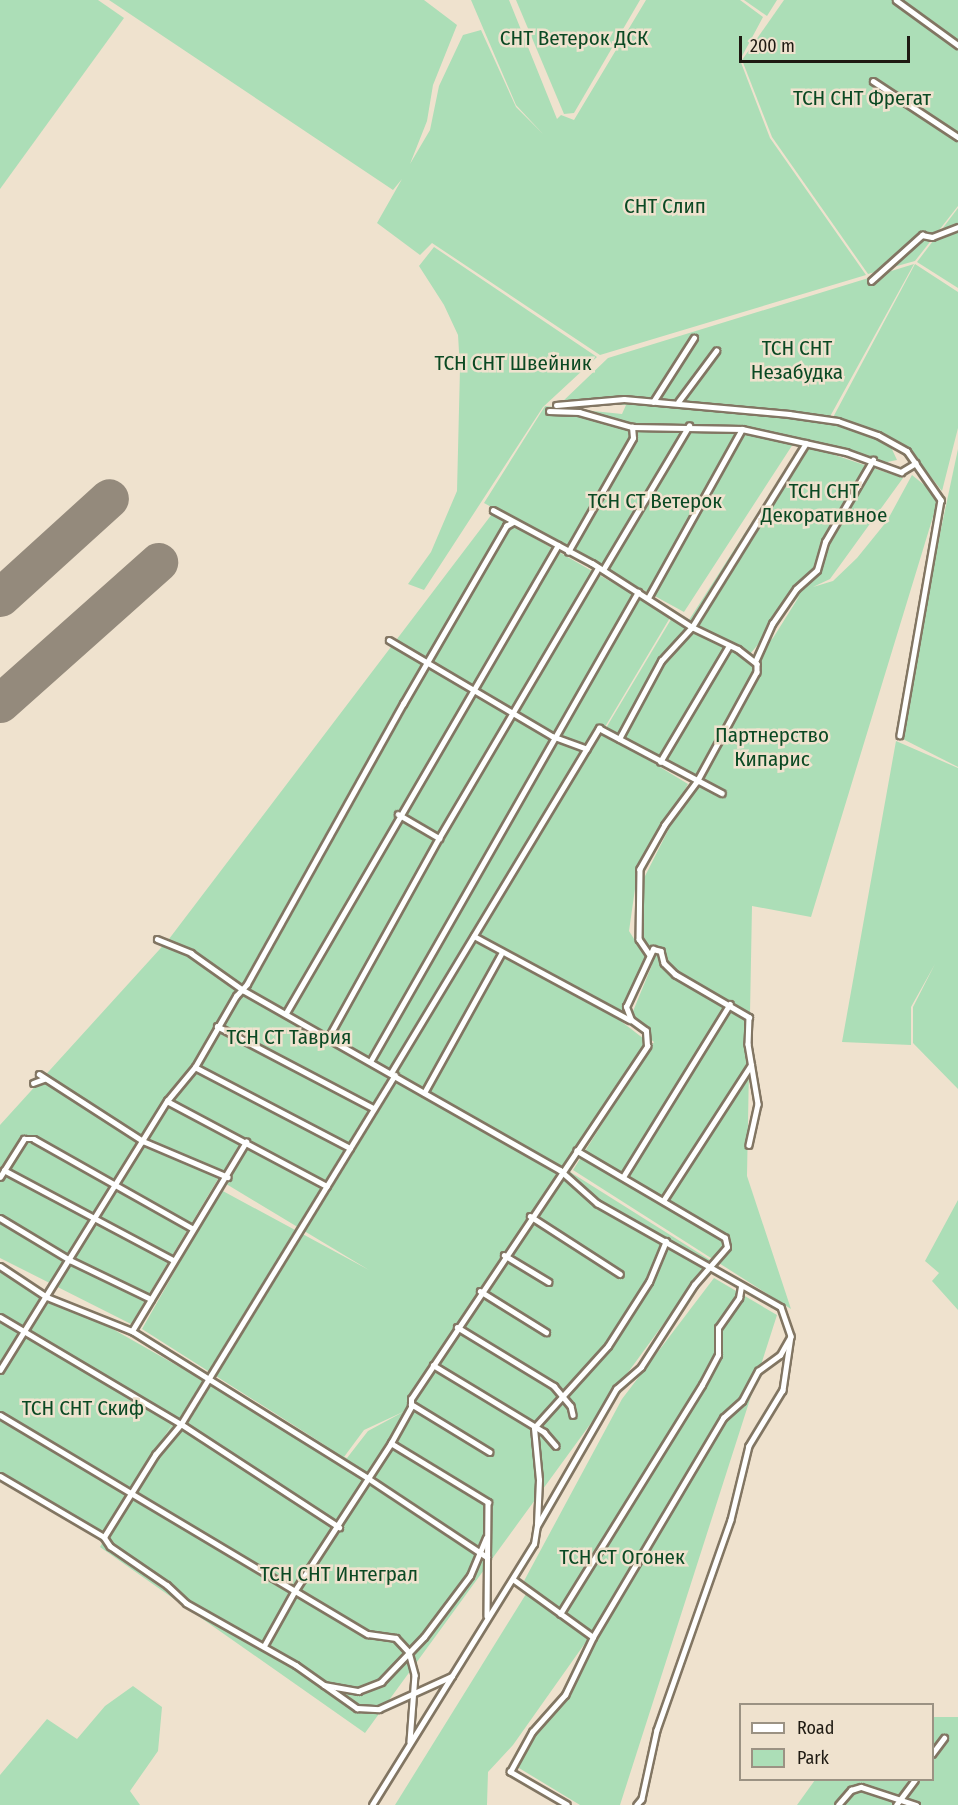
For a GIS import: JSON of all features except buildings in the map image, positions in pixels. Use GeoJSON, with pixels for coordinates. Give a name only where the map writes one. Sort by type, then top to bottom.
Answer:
{"type":"FeatureCollection","features":[{"type":"Feature","properties":{"kind":"street"},"geometry":{"type":"LineString","coordinates":[[896,0],[958,45]]}},
{"type":"Feature","properties":{"kind":"street"},"geometry":{"type":"LineString","coordinates":[[873,81],[958,138]]}},
{"type":"Feature","properties":{"kind":"street"},"geometry":{"type":"LineString","coordinates":[[871,281],[922,235],[932,237],[958,227]]}},
{"type":"Feature","properties":{"kind":"street"},"geometry":{"type":"LineString","coordinates":[[653,402],[694,338]]}},
{"type":"Feature","properties":{"kind":"street"},"geometry":{"type":"LineString","coordinates":[[678,402],[716,351]]}},
{"type":"Feature","properties":{"kind":"street"},"geometry":{"type":"LineString","coordinates":[[556,405],[593,399],[678,402],[838,421],[893,442],[916,463],[941,500],[900,735]]}},
{"type":"Feature","properties":{"kind":"street"},"geometry":{"type":"LineString","coordinates":[[549,411],[579,412],[632,427],[689,426],[742,429],[873,460],[901,472],[916,463]]}},
{"type":"Feature","properties":{"kind":"street"},"geometry":{"type":"LineString","coordinates":[[328,1038],[513,712],[689,426]]}},
{"type":"Feature","properties":{"kind":"street"},"geometry":{"type":"LineString","coordinates":[[568,552],[633,438],[632,427]]}},
{"type":"Feature","properties":{"kind":"street"},"geometry":{"type":"LineString","coordinates":[[648,598],[742,429]]}},
{"type":"Feature","properties":{"kind":"street"},"geometry":{"type":"LineString","coordinates":[[619,739],[661,661],[692,627],[806,443]]}},
{"type":"Feature","properties":{"kind":"street"},"geometry":{"type":"LineString","coordinates":[[651,957],[639,939],[640,869],[665,825],[697,782],[757,672],[755,662],[772,624],[796,589],[817,570],[825,542],[873,460]]}},
{"type":"Feature","properties":{"kind":"street"},"geometry":{"type":"LineString","coordinates":[[493,510],[601,569],[692,627],[755,662]]}},
{"type":"Feature","properties":{"kind":"street"},"geometry":{"type":"LineString","coordinates":[[0,1370],[27,1332],[167,1101],[195,1067],[217,1026],[243,990],[403,704],[430,663],[506,526],[513,522]]}},
{"type":"Feature","properties":{"kind":"street"},"geometry":{"type":"LineString","coordinates":[[286,1013],[398,814],[558,546]]}},
{"type":"Feature","properties":{"kind":"street"},"geometry":{"type":"LineString","coordinates":[[370,1062],[552,736],[638,592]]}},
{"type":"Feature","properties":{"kind":"street"},"geometry":{"type":"LineString","coordinates":[[388,640],[552,736],[587,749]]}},
{"type":"Feature","properties":{"kind":"street"},"geometry":{"type":"LineString","coordinates":[[660,762],[729,646]]}},
{"type":"Feature","properties":{"kind":"street"},"geometry":{"type":"LineString","coordinates":[[104,1537],[181,1424],[327,1186],[474,936],[510,870],[599,728],[697,782],[722,793]]}},
{"type":"Feature","properties":{"kind":"street"},"geometry":{"type":"LineString","coordinates":[[398,814],[440,838]]}},
{"type":"Feature","properties":{"kind":"street"},"geometry":{"type":"LineString","coordinates":[[264,1646],[294,1592],[339,1527],[391,1443],[433,1365],[457,1327],[560,1170],[577,1151],[648,1042],[646,1031],[631,1020],[501,954],[474,936]]}},
{"type":"Feature","properties":{"kind":"street"},"geometry":{"type":"LineString","coordinates":[[157,939],[196,956],[243,990],[560,1170],[597,1203],[711,1266],[741,1287],[781,1307],[791,1336],[783,1390],[749,1446],[731,1520],[657,1730],[642,1799],[637,1805]]}},
{"type":"Feature","properties":{"kind":"street"},"geometry":{"type":"LineString","coordinates":[[631,1020],[626,1007],[651,957],[651,950],[659,950],[675,974],[749,1017],[751,1065],[758,1104],[749,1145]]}},
{"type":"Feature","properties":{"kind":"street"},"geometry":{"type":"LineString","coordinates":[[424,1093],[501,954]]}},
{"type":"Feature","properties":{"kind":"street"},"geometry":{"type":"LineString","coordinates":[[623,1177],[730,1004]]}},
{"type":"Feature","properties":{"kind":"street"},"geometry":{"type":"LineString","coordinates":[[217,1026],[373,1108]]}},
{"type":"Feature","properties":{"kind":"street"},"geometry":{"type":"LineString","coordinates":[[663,1201],[751,1065]]}},
{"type":"Feature","properties":{"kind":"street"},"geometry":{"type":"LineString","coordinates":[[195,1067],[350,1148]]}},
{"type":"Feature","properties":{"kind":"street"},"geometry":{"type":"LineString","coordinates":[[39,1074],[142,1141],[228,1177]]}},
{"type":"Feature","properties":{"kind":"street"},"geometry":{"type":"LineString","coordinates":[[33,1083],[44,1079]]}},
{"type":"Feature","properties":{"kind":"street"},"geometry":{"type":"LineString","coordinates":[[167,1101],[327,1186]]}},
{"type":"Feature","properties":{"kind":"street"},"geometry":{"type":"LineString","coordinates":[[0,1177],[24,1139],[30,1138],[192,1228]]}},
{"type":"Feature","properties":{"kind":"street"},"geometry":{"type":"LineString","coordinates":[[132,1331],[192,1228],[228,1177],[246,1143]]}},
{"type":"Feature","properties":{"kind":"street"},"geometry":{"type":"LineString","coordinates":[[537,1526],[616,1389],[641,1367],[694,1284],[727,1247],[727,1240],[577,1151]]}},
{"type":"Feature","properties":{"kind":"street"},"geometry":{"type":"LineString","coordinates":[[4,1170],[93,1221],[173,1260]]}},
{"type":"Feature","properties":{"kind":"street"},"geometry":{"type":"LineString","coordinates":[[530,1216],[620,1274]]}},
{"type":"Feature","properties":{"kind":"street"},"geometry":{"type":"LineString","coordinates":[[0,1218],[70,1260],[150,1299]]}},
{"type":"Feature","properties":{"kind":"street"},"geometry":{"type":"LineString","coordinates":[[372,1805],[487,1617],[534,1545],[539,1480],[534,1428],[560,1395],[608,1346],[649,1282],[666,1242]]}},
{"type":"Feature","properties":{"kind":"street"},"geometry":{"type":"LineString","coordinates":[[504,1255],[549,1282]]}},
{"type":"Feature","properties":{"kind":"street"},"geometry":{"type":"LineString","coordinates":[[0,1266],[47,1297],[132,1331],[368,1478],[486,1557]]}},
{"type":"Feature","properties":{"kind":"street"},"geometry":{"type":"LineString","coordinates":[[560,1614],[702,1384],[717,1355],[718,1328],[739,1298],[741,1287]]}},
{"type":"Feature","properties":{"kind":"street"},"geometry":{"type":"LineString","coordinates":[[480,1291],[546,1332]]}},
{"type":"Feature","properties":{"kind":"street"},"geometry":{"type":"LineString","coordinates":[[0,1317],[181,1424],[339,1527]]}},
{"type":"Feature","properties":{"kind":"street"},"geometry":{"type":"LineString","coordinates":[[457,1327],[554,1386],[573,1415]]}},
{"type":"Feature","properties":{"kind":"street"},"geometry":{"type":"LineString","coordinates":[[567,1805],[510,1772],[532,1732],[565,1695],[592,1637],[723,1419],[742,1401],[758,1371],[780,1355],[791,1336]]}},
{"type":"Feature","properties":{"kind":"street"},"geometry":{"type":"LineString","coordinates":[[433,1365],[553,1438],[556,1446]]}},
{"type":"Feature","properties":{"kind":"street"},"geometry":{"type":"LineString","coordinates":[[411,1404],[490,1452]]}},
{"type":"Feature","properties":{"kind":"street"},"geometry":{"type":"LineString","coordinates":[[0,1415],[368,1634],[389,1634],[409,1652],[416,1694],[410,1742]]}},
{"type":"Feature","properties":{"kind":"street"},"geometry":{"type":"LineString","coordinates":[[391,1443],[486,1500],[490,1507],[486,1538],[487,1617]]}},
{"type":"Feature","properties":{"kind":"street"},"geometry":{"type":"LineString","coordinates":[[0,1476],[104,1537],[110,1546],[167,1585],[186,1603],[264,1646],[364,1711],[416,1694],[453,1676]]}},
{"type":"Feature","properties":{"kind":"street"},"geometry":{"type":"LineString","coordinates":[[322,1684],[346,1690],[371,1688],[409,1652],[470,1576],[486,1538]]}},
{"type":"Feature","properties":{"kind":"street"},"geometry":{"type":"LineString","coordinates":[[513,1579],[592,1637]]}},
{"type":"Feature","properties":{"kind":"street"},"geometry":{"type":"LineString","coordinates":[[934,1753],[944,1738]]}},
{"type":"Feature","properties":{"kind":"street"},"geometry":{"type":"LineString","coordinates":[[896,1805],[914,1781]]}},
{"type":"Feature","properties":{"kind":"street"},"geometry":{"type":"LineString","coordinates":[[838,1805],[851,1790],[861,1787],[916,1805]]}},
{"type":"Feature","properties":{"kind":"green space"},"geometry":{"type":"Polygon","coordinates":[[[0,0],[98,0],[124,18],[0,189],[0,0]]]}},
{"type":"Feature","properties":{"kind":"green space","name":"СНТ Слип"},"geometry":{"type":"Polygon","coordinates":[[[109,0],[424,0],[457,25],[433,85],[427,121],[410,164],[430,130],[439,86],[463,35],[481,30],[516,107],[543,134],[516,105],[471,0],[509,0],[557,119],[561,115],[574,120],[646,0],[740,0],[763,17],[740,60],[770,138],[866,275],[600,355],[432,243],[420,255],[377,223],[402,179],[393,190],[109,0]]]}},
{"type":"Feature","properties":{"kind":"green space","name":"СНТ Ветерок ДСК"},"geometry":{"type":"Polygon","coordinates":[[[516,0],[640,0],[574,113],[564,114],[516,0]]]}},
{"type":"Feature","properties":{"kind":"green space"},"geometry":{"type":"Polygon","coordinates":[[[744,0],[777,0],[767,16],[744,0]]]}},
{"type":"Feature","properties":{"kind":"green space","name":"ТСН СНТ Фрегат"},"geometry":{"type":"Polygon","coordinates":[[[784,0],[958,0],[958,206],[915,261],[868,274],[772,137],[742,60],[784,0]]]}},
{"type":"Feature","properties":{"kind":"green space"},"geometry":{"type":"Polygon","coordinates":[[[958,208],[958,288],[917,262],[958,208]]]}},
{"type":"Feature","properties":{"kind":"green space","name":"ТСН СНТ Швейник"},"geometry":{"type":"Polygon","coordinates":[[[434,247],[597,357],[543,407],[424,590],[408,584],[431,552],[457,491],[460,368],[458,335],[444,305],[419,266],[434,247]]]}},
{"type":"Feature","properties":{"kind":"green space"},"geometry":{"type":"Polygon","coordinates":[[[914,264],[827,422],[830,423],[915,264],[958,292],[958,428],[942,491],[908,448],[844,424],[835,424],[890,445],[897,460],[887,462],[795,441],[684,612],[484,503],[545,406],[622,414],[626,405],[560,404],[608,358],[914,264]]]}},
{"type":"Feature","properties":{"kind":"green space","name":"Партнерство Кипарис"},"geometry":{"type":"Polygon","coordinates":[[[802,444],[903,478],[830,579],[813,587],[833,581],[857,558],[887,521],[912,475],[939,497],[811,917],[752,906],[747,1176],[791,1309],[573,1170],[654,1042],[629,1021],[652,965],[635,931],[642,882],[692,783],[606,728],[673,616],[749,661],[773,638],[800,595],[750,654],[689,620],[802,444]]]}},
{"type":"Feature","properties":{"kind":"green space"},"geometry":{"type":"Polygon","coordinates":[[[958,449],[958,767],[897,736],[958,449]]]}},
{"type":"Feature","properties":{"kind":"green space"},"geometry":{"type":"Polygon","coordinates":[[[492,514],[671,616],[602,732],[688,784],[636,882],[629,931],[648,961],[622,1022],[648,1042],[424,1383],[567,1170],[710,1260],[365,1733],[100,1547],[180,1411],[102,1539],[0,1478],[0,1265],[199,1378],[203,1372],[331,1449],[142,1329],[221,1190],[369,1270],[218,1179],[131,1324],[0,1258],[0,1125],[169,939],[492,514]],[[405,1411],[364,1430],[344,1457],[347,1458],[368,1431],[405,1411]]]}},
{"type":"Feature","properties":{"kind":"green space"},"geometry":{"type":"Polygon","coordinates":[[[896,741],[958,768],[958,1089],[913,1043],[913,1007],[935,964],[911,1007],[911,1045],[842,1042],[896,741]]]}},
{"type":"Feature","properties":{"kind":"green space"},"geometry":{"type":"Polygon","coordinates":[[[958,1200],[958,1310],[932,1281],[939,1273],[925,1261],[958,1200]]]}},
{"type":"Feature","properties":{"kind":"green space","name":"ТСН СТ Огонек"},"geometry":{"type":"Polygon","coordinates":[[[714,1278],[777,1315],[620,1805],[580,1805],[514,1765],[599,1638],[524,1581],[622,1399],[714,1278]]]}},
{"type":"Feature","properties":{"kind":"green space"},"geometry":{"type":"Polygon","coordinates":[[[526,1594],[588,1639],[513,1745],[488,1772],[487,1805],[395,1805],[526,1594]]]}},
{"type":"Feature","properties":{"kind":"green space"},"geometry":{"type":"Polygon","coordinates":[[[133,1686],[162,1707],[158,1751],[130,1791],[140,1805],[0,1805],[0,1775],[47,1719],[77,1739],[105,1706],[133,1686]]]}},
{"type":"Feature","properties":{"kind":"green space"},"geometry":{"type":"Polygon","coordinates":[[[934,1717],[958,1717],[958,1805],[797,1805],[814,1781],[934,1781],[934,1717]]]}},
{"type":"Feature","properties":{"kind":"runway"},"geometry":{"type":"LineString","coordinates":[[0,597],[109,498]]}},
{"type":"Feature","properties":{"kind":"runway"},"geometry":{"type":"LineString","coordinates":[[0,703],[158,562]]}},
{"type":"Feature","properties":{"kind":"park label","name":"ТСН СНТ Незабудка"},"geometry":{"type":"Point","coordinates":[797,360]}},
{"type":"Feature","properties":{"kind":"park label","name":"ТСН СТ Ветерок"},"geometry":{"type":"Point","coordinates":[655,501]}},
{"type":"Feature","properties":{"kind":"park label","name":"ТСН СНТ Декоративное"},"geometry":{"type":"Point","coordinates":[824,503]}},
{"type":"Feature","properties":{"kind":"park label","name":"ТСН СТ Таврия"},"geometry":{"type":"Point","coordinates":[289,1037]}},
{"type":"Feature","properties":{"kind":"park label","name":"ТСН СНТ Скиф"},"geometry":{"type":"Point","coordinates":[83,1408]}},
{"type":"Feature","properties":{"kind":"park label","name":"ТСН СНТ Интеграл"},"geometry":{"type":"Point","coordinates":[339,1574]}}]}
